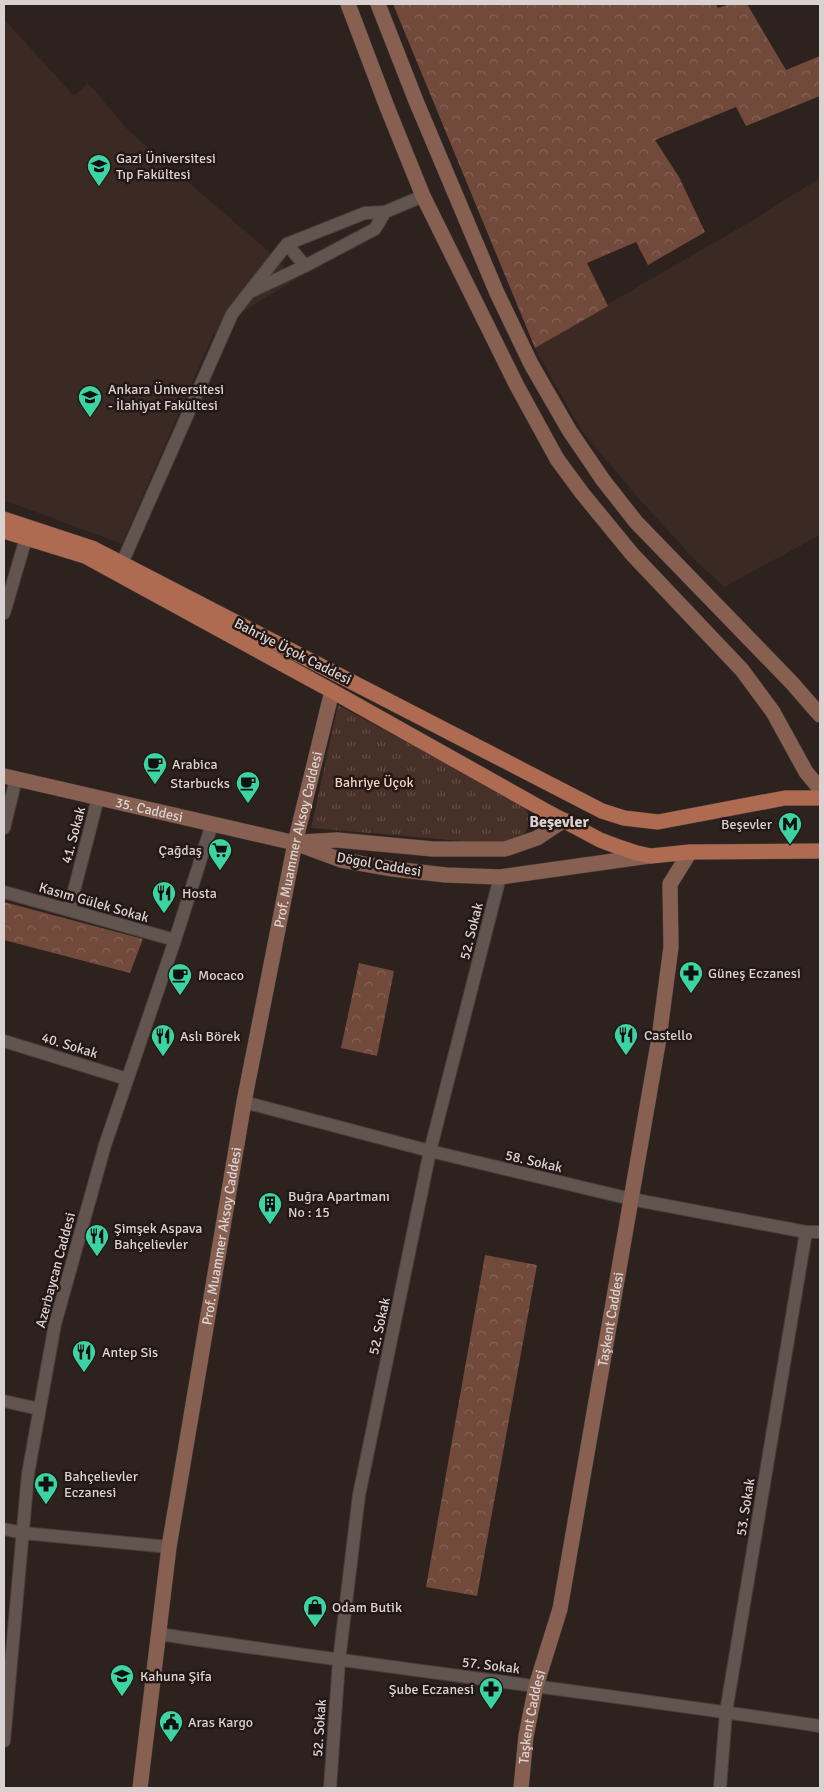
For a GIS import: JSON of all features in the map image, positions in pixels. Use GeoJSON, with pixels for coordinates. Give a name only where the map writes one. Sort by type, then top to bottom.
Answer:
{"type":"FeatureCollection","features":[{"type":"Feature","properties":{"kind":"main road","name":"Bahriye Üçok Caddesi"},"geometry":{"type":"LineString","coordinates":[[4,519],[92,548],[576,797]]}},
{"type":"Feature","properties":{"kind":"main road","name":"Bahriye Üçok Caddesi"},"geometry":{"type":"LineString","coordinates":[[4,531],[85,556],[564,820]]}},
{"type":"Feature","properties":{"kind":"main road"},"geometry":{"type":"LineString","coordinates":[[576,797],[602,811],[624,818],[658,822],[785,798],[820,798]]}},
{"type":"Feature","properties":{"kind":"main road","name":"Dögol Caddesi"},"geometry":{"type":"LineString","coordinates":[[576,797],[564,820],[608,843],[636,853],[651,856],[690,852],[820,851]]}},
{"type":"Feature","properties":{"kind":"street"},"geometry":{"type":"LineString","coordinates":[[348,4],[423,196],[517,386],[557,459],[632,554],[742,670],[772,712],[806,772],[820,789]]}},
{"type":"Feature","properties":{"kind":"street"},"geometry":{"type":"LineString","coordinates":[[378,4],[416,101],[497,293],[531,364],[569,430],[603,480],[636,522],[792,683],[820,715]]}},
{"type":"Feature","properties":{"kind":"street"},"geometry":{"type":"LineString","coordinates":[[122,563],[232,314],[286,244],[365,213],[385,212],[423,196]]}},
{"type":"Feature","properties":{"kind":"street"},"geometry":{"type":"LineString","coordinates":[[249,292],[305,266],[375,229],[385,212]]}},
{"type":"Feature","properties":{"kind":"street"},"geometry":{"type":"LineString","coordinates":[[286,244],[305,266]]}},
{"type":"Feature","properties":{"kind":"street"},"geometry":{"type":"LineString","coordinates":[[4,613],[26,538]]}},
{"type":"Feature","properties":{"kind":"street","name":"Prof. Muammer Aksoy Caddesi"},"geometry":{"type":"LineString","coordinates":[[140,1788],[169,1547],[244,1102],[295,843],[332,691]]}},
{"type":"Feature","properties":{"kind":"street"},"geometry":{"type":"LineString","coordinates":[[4,828],[10,777]]}},
{"type":"Feature","properties":{"kind":"street","name":"35. Caddesi"},"geometry":{"type":"LineString","coordinates":[[10,777],[295,843]]}},
{"type":"Feature","properties":{"kind":"street","name":"41. Sokak"},"geometry":{"type":"LineString","coordinates":[[69,910],[98,798]]}},
{"type":"Feature","properties":{"kind":"street","name":"Dögol Caddesi"},"geometry":{"type":"LineString","coordinates":[[295,843],[337,840],[433,849],[505,849],[537,838],[564,820]]}},
{"type":"Feature","properties":{"kind":"street","name":"Azerbaycan Caddesi"},"geometry":{"type":"LineString","coordinates":[[4,1741],[6,1693],[28,1474],[55,1324],[105,1145],[175,940],[212,824]]}},
{"type":"Feature","properties":{"kind":"street","name":"Dögol Caddesi"},"geometry":{"type":"LineString","coordinates":[[295,843],[341,860],[393,869],[446,875],[500,877],[651,856]]}},
{"type":"Feature","properties":{"kind":"street","name":"Taşkent Caddesi"},"geometry":{"type":"LineString","coordinates":[[521,1788],[526,1736],[536,1686],[560,1609],[659,1038],[671,948],[670,884],[690,852]]}},
{"type":"Feature","properties":{"kind":"street","name":"52. Sokak"},"geometry":{"type":"LineString","coordinates":[[330,1788],[340,1661],[360,1495],[430,1152],[500,877]]}},
{"type":"Feature","properties":{"kind":"street","name":"Kasım Gülek Sokak"},"geometry":{"type":"LineString","coordinates":[[4,892],[175,940]]}},
{"type":"Feature","properties":{"kind":"street","name":"40. Sokak"},"geometry":{"type":"LineString","coordinates":[[4,1041],[127,1078]]}},
{"type":"Feature","properties":{"kind":"street","name":"58. Sokak"},"geometry":{"type":"LineString","coordinates":[[244,1102],[430,1152],[631,1199],[806,1232],[820,1232]]}},
{"type":"Feature","properties":{"kind":"street","name":"53. Sokak"},"geometry":{"type":"LineString","coordinates":[[720,1788],[726,1712],[806,1232]]}},
{"type":"Feature","properties":{"kind":"street"},"geometry":{"type":"LineString","coordinates":[[4,1401],[39,1409]]}},
{"type":"Feature","properties":{"kind":"street"},"geometry":{"type":"LineString","coordinates":[[4,1530],[169,1547]]}},
{"type":"Feature","properties":{"kind":"street","name":"57. Sokak"},"geometry":{"type":"LineString","coordinates":[[159,1634],[340,1661],[536,1686],[820,1726]]}},
{"type":"Feature","properties":{"kind":"shaded area"},"geometry":{"type":"Polygon","coordinates":[[[4,19],[74,96],[88,83],[129,131],[260,244],[297,279],[250,307],[213,335],[122,544],[4,500],[4,19]]]}},
{"type":"Feature","properties":{"kind":"shaded area"},"geometry":{"type":"Polygon","coordinates":[[[820,178],[820,535],[724,587],[695,560],[641,501],[581,430],[534,347],[753,220],[820,178]]]}},
{"type":"Feature","properties":{"kind":"green space"},"geometry":{"type":"Polygon","coordinates":[[[393,4],[716,4],[718,8],[729,4],[747,4],[786,70],[820,56],[820,96],[746,126],[736,107],[655,140],[679,177],[705,232],[648,265],[636,242],[587,263],[608,306],[535,348],[393,4]]]}},
{"type":"Feature","properties":{"kind":"green space","name":"Bahriye Üçok"},"geometry":{"type":"Polygon","coordinates":[[[338,705],[523,805],[531,819],[525,833],[515,840],[485,843],[311,828],[338,705]]]}},
{"type":"Feature","properties":{"kind":"green space"},"geometry":{"type":"Polygon","coordinates":[[[4,902],[143,939],[130,973],[4,940],[4,902]]]}},
{"type":"Feature","properties":{"kind":"green space"},"geometry":{"type":"Polygon","coordinates":[[[359,963],[394,971],[377,1056],[341,1048],[359,963]]]}},
{"type":"Feature","properties":{"kind":"green space"},"geometry":{"type":"Polygon","coordinates":[[[485,1255],[537,1265],[477,1596],[426,1587],[485,1255]]]}},
{"type":"Feature","properties":{"kind":"place","name":"Gazi Üniversitesi Tıp Fakültesi"},"geometry":{"type":"Point","coordinates":[99,187]}},
{"type":"Feature","properties":{"kind":"place","name":"Ankara Üniversitesi - İlahiyat Fakültesi"},"geometry":{"type":"Point","coordinates":[90,418]}},
{"type":"Feature","properties":{"kind":"place","name":"Arabica"},"geometry":{"type":"Point","coordinates":[155,785]}},
{"type":"Feature","properties":{"kind":"place","name":"Starbucks"},"geometry":{"type":"Point","coordinates":[248,804]}},
{"type":"Feature","properties":{"kind":"place","name":"Beşevler"},"geometry":{"type":"Point","coordinates":[790,845]}},
{"type":"Feature","properties":{"kind":"place","name":"Çağdaş"},"geometry":{"type":"Point","coordinates":[220,871]}},
{"type":"Feature","properties":{"kind":"place","name":"Hosta"},"geometry":{"type":"Point","coordinates":[164,914]}},
{"type":"Feature","properties":{"kind":"place","name":"Güneş Eczanesi"},"geometry":{"type":"Point","coordinates":[691,994]}},
{"type":"Feature","properties":{"kind":"place","name":"Mocaco"},"geometry":{"type":"Point","coordinates":[180,996]}},
{"type":"Feature","properties":{"kind":"place","name":"Castello"},"geometry":{"type":"Point","coordinates":[626,1056]}},
{"type":"Feature","properties":{"kind":"place","name":"Aslı Börek"},"geometry":{"type":"Point","coordinates":[163,1057]}},
{"type":"Feature","properties":{"kind":"place","name":"Buğra Apartmanı No : 15"},"geometry":{"type":"Point","coordinates":[270,1225]}},
{"type":"Feature","properties":{"kind":"place","name":"Şimşek Aspava Bahçelievler"},"geometry":{"type":"Point","coordinates":[97,1257]}},
{"type":"Feature","properties":{"kind":"place","name":"Antep Sis"},"geometry":{"type":"Point","coordinates":[84,1373]}},
{"type":"Feature","properties":{"kind":"place","name":"Bahçelievler Eczanesi"},"geometry":{"type":"Point","coordinates":[46,1505]}},
{"type":"Feature","properties":{"kind":"place","name":"Odam Butik"},"geometry":{"type":"Point","coordinates":[315,1628]}},
{"type":"Feature","properties":{"kind":"place","name":"Kahuna Şifa"},"geometry":{"type":"Point","coordinates":[122,1697]}},
{"type":"Feature","properties":{"kind":"place","name":"Şube Eczanesi"},"geometry":{"type":"Point","coordinates":[491,1710]}},
{"type":"Feature","properties":{"kind":"place","name":"Aras Kargo"},"geometry":{"type":"Point","coordinates":[171,1743]}},
{"type":"Feature","properties":{"kind":"district","name":"Beşevler"},"geometry":{"type":"Point","coordinates":[559,821]}}]}
